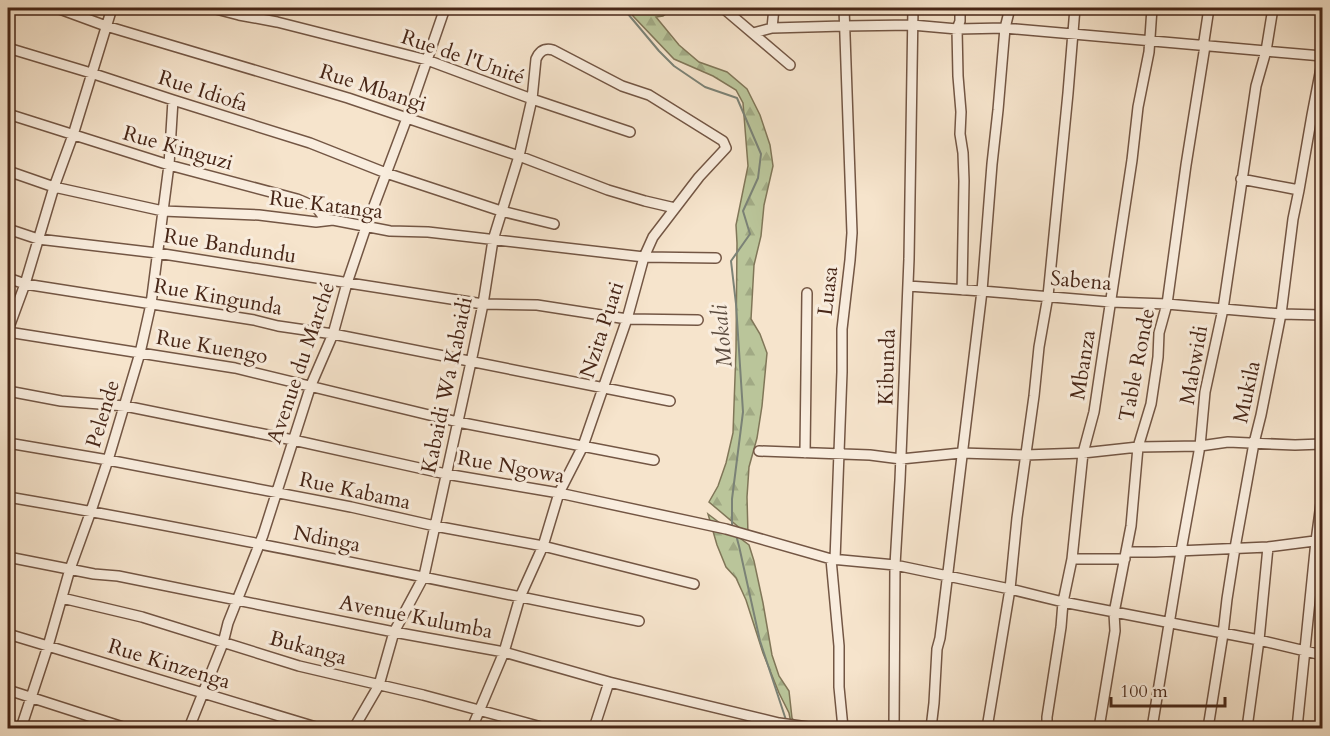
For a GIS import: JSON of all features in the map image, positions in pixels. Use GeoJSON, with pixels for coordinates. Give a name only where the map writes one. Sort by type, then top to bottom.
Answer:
{"type":"FeatureCollection","features":[{"type":"Feature","properties":{"kind":"street","name":"Rue Mbangi"},"geometry":{"type":"LineString","coordinates":[[57,8],[106,26],[348,98],[519,156],[608,190],[675,208]]}},
{"type":"Feature","properties":{"kind":"street"},"geometry":{"type":"LineString","coordinates":[[8,331],[73,135],[112,8]]}},
{"type":"Feature","properties":{"kind":"street","name":"Rue de l'Unité"},"geometry":{"type":"LineString","coordinates":[[213,8],[427,60],[630,132]]}},
{"type":"Feature","properties":{"kind":"street","name":"Avenue du Marché"},"geometry":{"type":"LineString","coordinates":[[189,729],[223,643],[228,623],[264,536],[311,385],[333,334],[366,227],[445,8]]}},
{"type":"Feature","properties":{"kind":"street"},"geometry":{"type":"LineString","coordinates":[[723,8],[790,65]]}},
{"type":"Feature","properties":{"kind":"street"},"geometry":{"type":"LineString","coordinates":[[772,28],[774,8]]}},
{"type":"Feature","properties":{"kind":"street","name":"Luasa"},"geometry":{"type":"LineString","coordinates":[[843,729],[833,559],[839,454],[842,329],[852,233],[844,8]]}},
{"type":"Feature","properties":{"kind":"street","name":"Kibunda"},"geometry":{"type":"LineString","coordinates":[[894,729],[895,565],[908,286],[913,8]]}},
{"type":"Feature","properties":{"kind":"street"},"geometry":{"type":"LineString","coordinates":[[960,8],[957,29],[960,134],[964,181],[962,290]]}},
{"type":"Feature","properties":{"kind":"street"},"geometry":{"type":"LineString","coordinates":[[931,729],[937,649],[948,576],[982,291],[1005,28],[1010,8]]}},
{"type":"Feature","properties":{"kind":"street"},"geometry":{"type":"LineString","coordinates":[[987,729],[1010,589],[1039,347],[1048,296],[1075,8]]}},
{"type":"Feature","properties":{"kind":"street","name":"Mbanza"},"geometry":{"type":"LineString","coordinates":[[1047,729],[1063,602],[1072,559],[1083,453],[1094,412],[1112,302],[1138,107],[1150,41],[1152,8]]}},
{"type":"Feature","properties":{"kind":"street","name":"Table Ronde"},"geometry":{"type":"LineString","coordinates":[[1099,729],[1115,631],[1114,613],[1131,526],[1138,447],[1150,404],[1158,357],[1159,333],[1167,304],[1209,8]]}},
{"type":"Feature","properties":{"kind":"street","name":"Mabwidi"},"geometry":{"type":"LineString","coordinates":[[1152,729],[1200,446],[1205,392],[1236,226],[1256,86],[1266,51],[1273,8]]}},
{"type":"Feature","properties":{"kind":"street"},"geometry":{"type":"LineString","coordinates":[[753,33],[772,28],[844,26],[912,25],[957,29],[1005,28],[1323,56]]}},
{"type":"Feature","properties":{"kind":"street","name":"Rue Idiofa"},"geometry":{"type":"LineString","coordinates":[[8,48],[310,143],[386,173],[501,210],[554,224]]}},
{"type":"Feature","properties":{"kind":"street","name":"Kabaidi Wa Kabaidi"},"geometry":{"type":"LineString","coordinates":[[354,729],[379,685],[394,632],[424,576],[483,304],[493,240],[519,156],[532,99],[536,59],[542,50],[553,50]]}},
{"type":"Feature","properties":{"kind":"street","name":"Nzita Puati"},"geometry":{"type":"LineString","coordinates":[[472,729],[504,652],[520,597],[543,546],[559,493],[583,446],[627,319],[644,257],[653,237],[699,177],[726,148],[723,141],[649,95],[622,86],[553,50]]}},
{"type":"Feature","properties":{"kind":"street","name":"Mukila"},"geometry":{"type":"LineString","coordinates":[[1208,729],[1235,548],[1281,315],[1293,219],[1323,63]]}},
{"type":"Feature","properties":{"kind":"street","name":"Pelende"},"geometry":{"type":"LineString","coordinates":[[21,729],[70,569],[92,511],[140,353],[151,303],[169,165],[172,100]]}},
{"type":"Feature","properties":{"kind":"street","name":"Rue Kinguzi"},"geometry":{"type":"LineString","coordinates":[[8,114],[169,165],[297,199],[316,207],[325,219],[333,220]]}},
{"type":"Feature","properties":{"kind":"street","name":"Rue Katanga"},"geometry":{"type":"LineString","coordinates":[[8,171],[54,187],[163,211],[259,215],[316,222],[333,220],[366,227],[644,257],[716,258]]}},
{"type":"Feature","properties":{"kind":"street"},"geometry":{"type":"LineString","coordinates":[[1241,179],[1299,190]]}},
{"type":"Feature","properties":{"kind":"street","name":"Rue Bandundu"},"geometry":{"type":"LineString","coordinates":[[8,229],[38,239],[157,253],[483,304],[537,305],[627,319],[698,320]]}},
{"type":"Feature","properties":{"kind":"street","name":"Rue Kingunda"},"geometry":{"type":"LineString","coordinates":[[8,278],[25,284],[333,334],[670,401]]}},
{"type":"Feature","properties":{"kind":"street","name":"Sabena"},"geometry":{"type":"LineString","coordinates":[[908,286],[1112,302],[1167,304],[1281,315],[1323,315]]}},
{"type":"Feature","properties":{"kind":"street"},"geometry":{"type":"LineString","coordinates":[[805,453],[807,292]]}},
{"type":"Feature","properties":{"kind":"street","name":"Rue Kuengo"},"geometry":{"type":"LineString","coordinates":[[8,331],[236,368],[458,422],[654,460]]}},
{"type":"Feature","properties":{"kind":"street","name":"Rue Ngowa"},"geometry":{"type":"LineString","coordinates":[[8,392],[125,406],[447,474],[559,493],[726,529],[833,559],[895,565],[1114,613],[1323,654]]}},
{"type":"Feature","properties":{"kind":"street"},"geometry":{"type":"LineString","coordinates":[[759,451],[870,455],[901,459],[962,453],[1025,455],[1083,453],[1138,447],[1200,446],[1228,442],[1323,444]]}},
{"type":"Feature","properties":{"kind":"street","name":"Rue Kabama"},"geometry":{"type":"LineString","coordinates":[[8,443],[108,460],[543,546],[694,584]]}},
{"type":"Feature","properties":{"kind":"street"},"geometry":{"type":"LineString","coordinates":[[1297,729],[1323,496]]}},
{"type":"Feature","properties":{"kind":"street","name":"Ndinga"},"geometry":{"type":"LineString","coordinates":[[8,497],[92,511],[424,576],[639,621]]}},
{"type":"Feature","properties":{"kind":"street"},"geometry":{"type":"LineString","coordinates":[[1072,559],[1155,552],[1268,547],[1319,541]]}},
{"type":"Feature","properties":{"kind":"street"},"geometry":{"type":"LineString","coordinates":[[1247,729],[1268,547]]}},
{"type":"Feature","properties":{"kind":"street","name":"Avenue Kulumba"},"geometry":{"type":"LineString","coordinates":[[8,557],[93,574],[118,576],[504,652],[609,682],[779,723],[815,729]]}},
{"type":"Feature","properties":{"kind":"street","name":"Bukanga"},"geometry":{"type":"LineString","coordinates":[[62,598],[142,617],[299,666],[423,695],[545,729]]}},
{"type":"Feature","properties":{"kind":"street","name":"Rue Kinzenga"},"geometry":{"type":"LineString","coordinates":[[8,634],[319,729]]}},
{"type":"Feature","properties":{"kind":"street"},"geometry":{"type":"LineString","coordinates":[[594,729],[609,682]]}},
{"type":"Feature","properties":{"kind":"street"},"geometry":{"type":"LineString","coordinates":[[8,690],[126,729]]}},
{"type":"Feature","properties":{"kind":"green space"},"geometry":{"type":"Polygon","coordinates":[[[628,8],[674,8],[663,16],[656,17],[679,45],[699,62],[727,72],[747,89],[760,115],[770,145],[773,166],[754,265],[751,319],[767,353],[757,438],[749,467],[748,535],[709,502],[718,486],[726,463],[733,433],[736,350],[736,225],[748,166],[743,103],[736,90],[713,76],[674,59],[628,8]]]}},
{"type":"Feature","properties":{"kind":"green space"},"geometry":{"type":"Polygon","coordinates":[[[708,514],[749,545],[763,603],[772,655],[779,676],[789,691],[792,718],[798,728],[792,728],[789,713],[763,653],[746,600],[736,578],[726,567],[708,514]]]}},
{"type":"Feature","properties":{"kind":"waterway","name":"Mokali"},"geometry":{"type":"LineString","coordinates":[[623,8],[674,66],[705,87],[737,98],[761,154],[758,178],[743,211],[750,234],[731,261],[743,412],[732,499],[734,529]]}},
{"type":"Feature","properties":{"kind":"waterway","name":"Mokali"},"geometry":{"type":"LineString","coordinates":[[736,535],[760,641],[786,720]]}}]}
